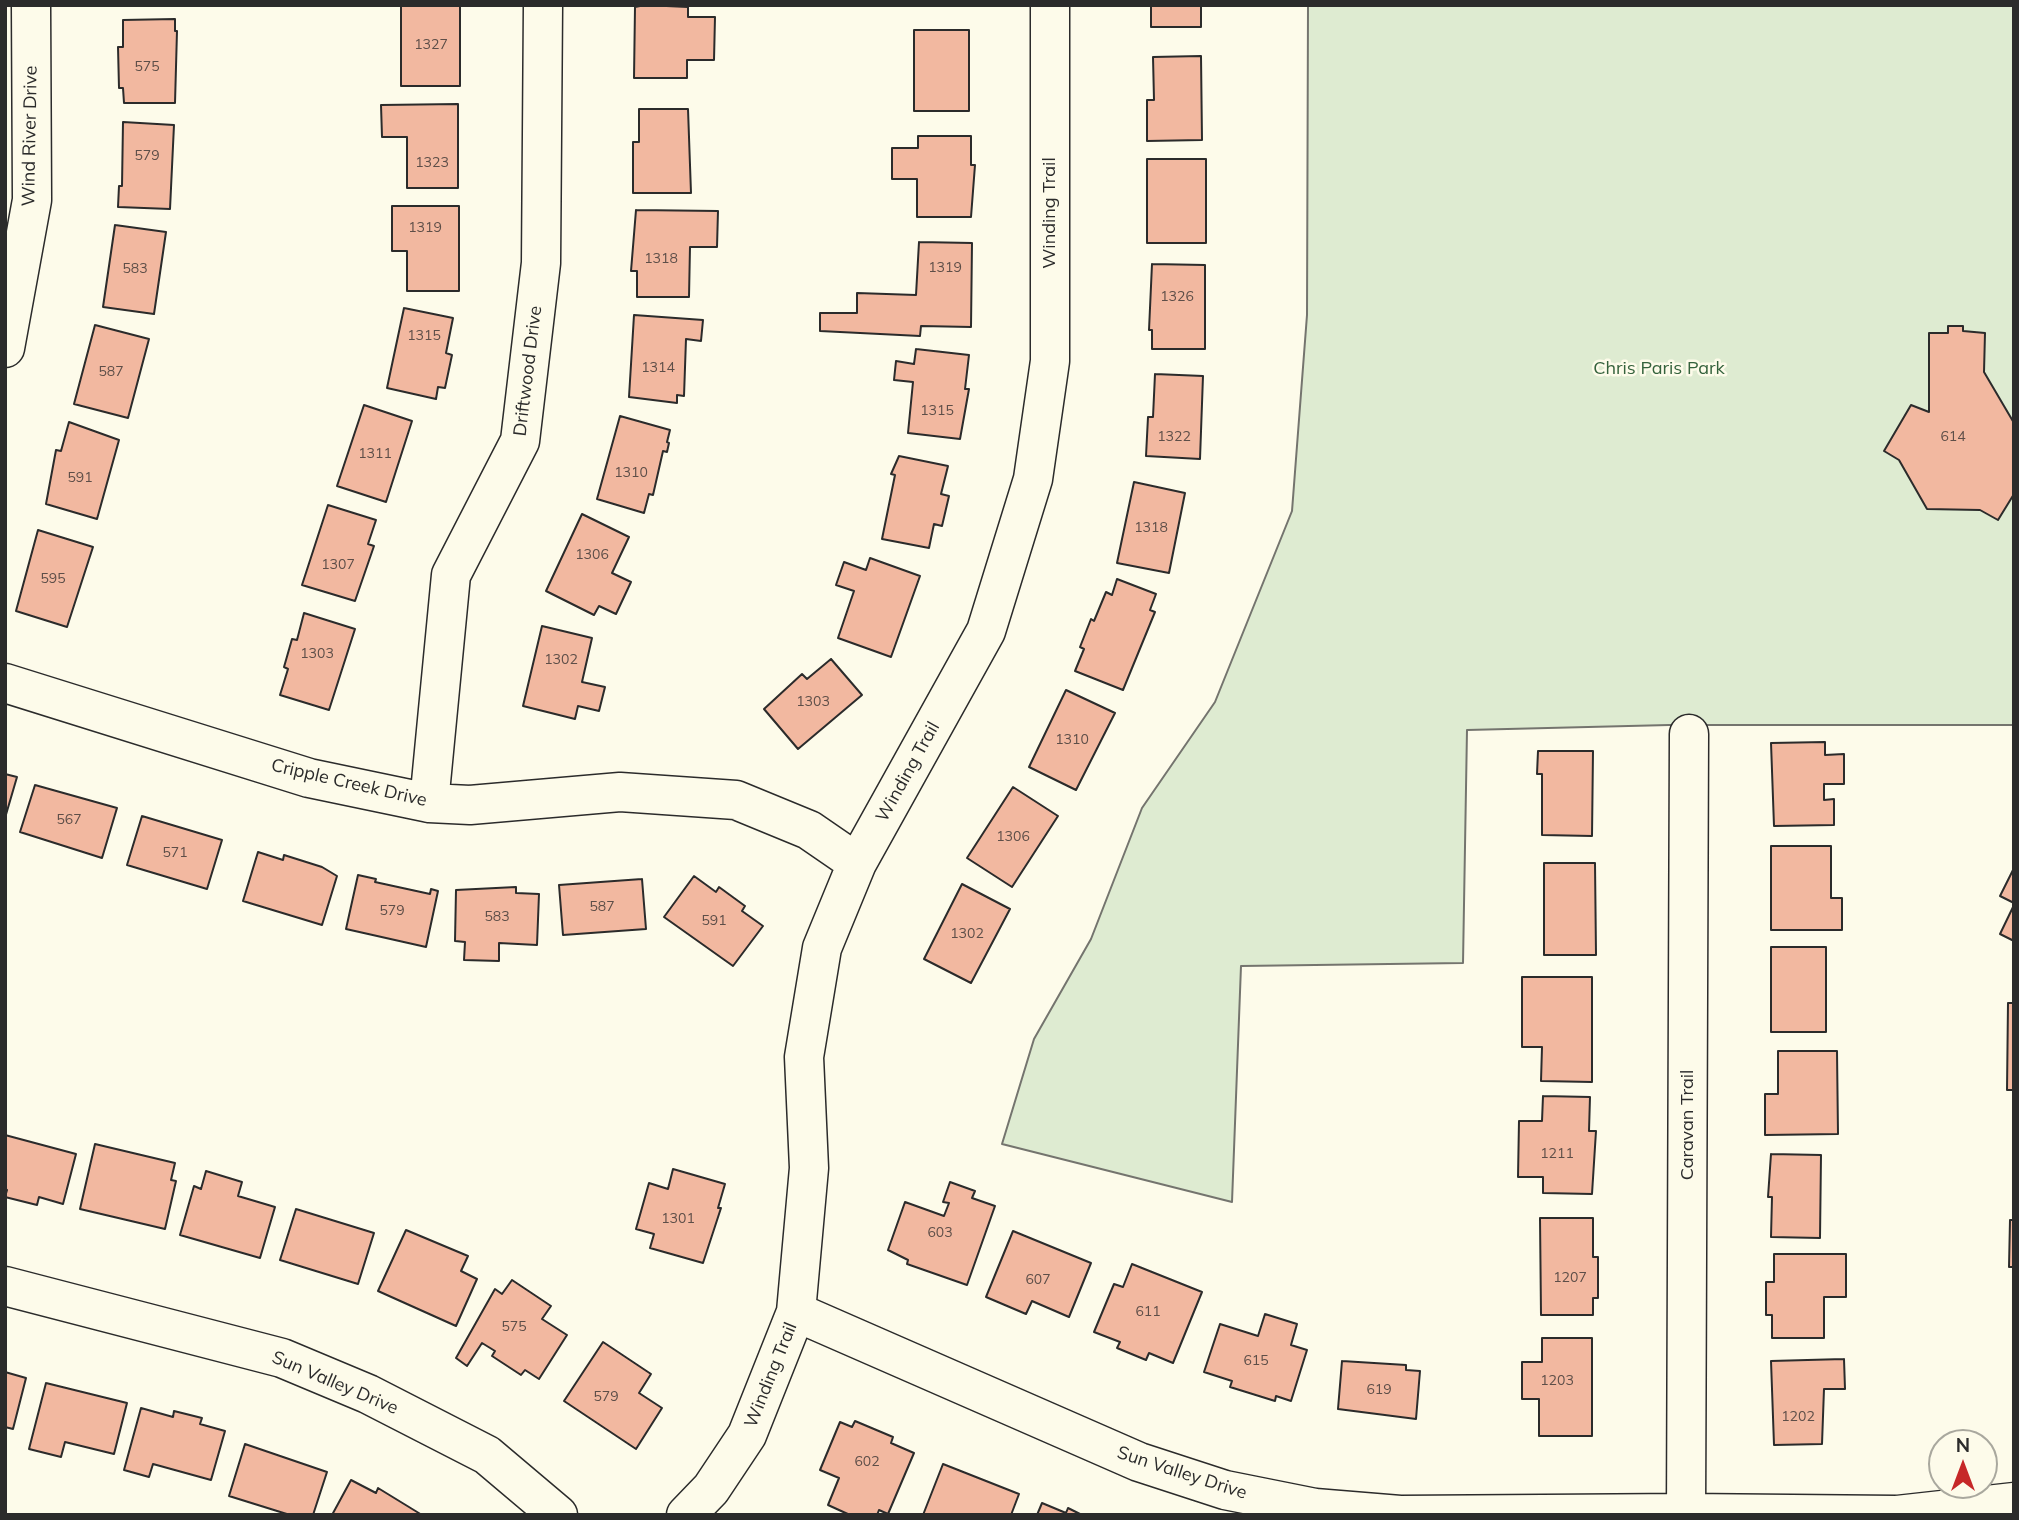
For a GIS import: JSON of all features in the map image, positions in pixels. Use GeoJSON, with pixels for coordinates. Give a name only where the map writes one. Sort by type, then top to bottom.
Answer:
{"type":"FeatureCollection","features":[{"type":"Feature","properties":{"kind":"street","name":"Wind River Drive"},"geometry":{"type":"LineString","coordinates":[[5,348],[32,200],[31,5]]}},
{"type":"Feature","properties":{"kind":"street","name":"Driftwood Drive"},"geometry":{"type":"LineString","coordinates":[[429,803],[451,575],[520,442],[541,263],[543,5]]}},
{"type":"Feature","properties":{"kind":"street","name":"Winding Trail"},"geometry":{"type":"LineString","coordinates":[[686,1515],[711,1489],[747,1435],[796,1312],[809,1168],[804,1057],[822,948],[857,863],[986,631],[1033,479],[1050,361],[1050,5]]}},
{"type":"Feature","properties":{"kind":"street","name":"Cripple Creek Drive"},"geometry":{"type":"LineString","coordinates":[[5,683],[309,778],[429,803],[470,805],[620,792],[736,800],[809,830],[857,863]]}},
{"type":"Feature","properties":{"kind":"street","name":"Caravan Trail"},"geometry":{"type":"LineString","coordinates":[[1686,1514],[1689,734]]}},
{"type":"Feature","properties":{"kind":"street","name":"Sun Valley Drive"},"geometry":{"type":"LineString","coordinates":[[5,1286],[282,1358],[368,1394],[487,1455],[558,1515]]}},
{"type":"Feature","properties":{"kind":"street","name":"Sun Valley Drive"},"geometry":{"type":"LineString","coordinates":[[796,1312],[1139,1462],[1225,1490],[1315,1508],[1400,1514],[1897,1514],[2014,1502]]}},
{"type":"Feature","properties":{"kind":"green space","name":"Chris Paris Park"},"geometry":{"type":"Polygon","coordinates":[[[1308,5],[2014,5],[2014,725],[1669,725],[1467,730],[1463,963],[1241,966],[1232,1202],[1002,1144],[1034,1039],[1091,939],[1142,808],[1215,702],[1292,511],[1307,315],[1308,5]]]}},
{"type":"Feature","properties":{"kind":"building"},"geometry":{"type":"Polygon","coordinates":[[[401,5],[460,5],[460,86],[401,86],[401,5]]]}},
{"type":"Feature","properties":{"kind":"building"},"geometry":{"type":"Polygon","coordinates":[[[1151,5],[1201,5],[1201,27],[1151,27],[1151,5]]]}},
{"type":"Feature","properties":{"kind":"building"},"geometry":{"type":"Polygon","coordinates":[[[635,7],[688,7],[688,17],[715,17],[714,60],[687,60],[687,78],[634,78],[635,7]]]}},
{"type":"Feature","properties":{"kind":"building"},"geometry":{"type":"Polygon","coordinates":[[[175,19],[175,103],[124,103],[123,88],[119,88],[118,47],[123,47],[123,20],[175,19]]]}},
{"type":"Feature","properties":{"kind":"building"},"geometry":{"type":"Polygon","coordinates":[[[914,30],[969,30],[969,111],[914,111],[914,30]]]}},
{"type":"Feature","properties":{"kind":"building"},"geometry":{"type":"Polygon","coordinates":[[[1201,56],[1202,140],[1147,141],[1147,100],[1154,100],[1153,57],[1201,56]]]}},
{"type":"Feature","properties":{"kind":"building"},"geometry":{"type":"Polygon","coordinates":[[[458,104],[458,188],[407,188],[407,137],[382,137],[381,105],[458,104]]]}},
{"type":"Feature","properties":{"kind":"building"},"geometry":{"type":"Polygon","coordinates":[[[639,109],[688,109],[691,193],[633,193],[633,142],[639,142],[639,109]]]}},
{"type":"Feature","properties":{"kind":"building"},"geometry":{"type":"Polygon","coordinates":[[[123,122],[174,125],[170,209],[118,207],[119,186],[122,186],[123,122]]]}},
{"type":"Feature","properties":{"kind":"building"},"geometry":{"type":"Polygon","coordinates":[[[918,136],[971,136],[971,165],[975,165],[971,217],[917,217],[917,179],[892,179],[892,148],[918,148],[918,136]]]}},
{"type":"Feature","properties":{"kind":"building"},"geometry":{"type":"Polygon","coordinates":[[[1147,159],[1206,159],[1206,243],[1147,243],[1147,159]]]}},
{"type":"Feature","properties":{"kind":"building"},"geometry":{"type":"Polygon","coordinates":[[[392,206],[459,206],[459,291],[407,291],[407,251],[392,251],[392,206]]]}},
{"type":"Feature","properties":{"kind":"building"},"geometry":{"type":"Polygon","coordinates":[[[636,210],[718,211],[717,247],[690,247],[689,297],[637,297],[637,271],[631,271],[636,210]]]}},
{"type":"Feature","properties":{"kind":"building"},"geometry":{"type":"Polygon","coordinates":[[[115,225],[166,232],[154,314],[103,307],[115,225]]]}},
{"type":"Feature","properties":{"kind":"building"},"geometry":{"type":"Polygon","coordinates":[[[919,242],[972,243],[971,327],[921,326],[920,336],[820,331],[820,313],[857,313],[857,293],[916,295],[919,242]]]}},
{"type":"Feature","properties":{"kind":"building"},"geometry":{"type":"Polygon","coordinates":[[[1152,264],[1205,265],[1205,349],[1152,349],[1152,330],[1149,330],[1152,264]]]}},
{"type":"Feature","properties":{"kind":"building"},"geometry":{"type":"Polygon","coordinates":[[[404,308],[453,318],[446,353],[452,355],[445,388],[438,387],[436,399],[387,388],[404,308]]]}},
{"type":"Feature","properties":{"kind":"building"},"geometry":{"type":"Polygon","coordinates":[[[634,315],[703,320],[701,341],[686,339],[684,396],[677,395],[677,403],[629,397],[634,315]]]}},
{"type":"Feature","properties":{"kind":"building"},"geometry":{"type":"Polygon","coordinates":[[[95,325],[149,339],[128,418],[74,404],[95,325]]]}},
{"type":"Feature","properties":{"kind":"building"},"geometry":{"type":"Polygon","coordinates":[[[1948,326],[1963,326],[1963,331],[1985,333],[1984,372],[2014,423],[2014,494],[1998,520],[1980,510],[1927,509],[1899,460],[1884,451],[1911,405],[1929,412],[1929,333],[1948,333],[1948,326]]]}},
{"type":"Feature","properties":{"kind":"building"},"geometry":{"type":"Polygon","coordinates":[[[916,349],[969,355],[965,389],[969,389],[960,439],[908,433],[913,382],[894,380],[896,361],[914,364],[916,349]]]}},
{"type":"Feature","properties":{"kind":"building"},"geometry":{"type":"Polygon","coordinates":[[[1155,374],[1203,376],[1200,459],[1146,456],[1148,417],[1153,417],[1155,374]]]}},
{"type":"Feature","properties":{"kind":"building"},"geometry":{"type":"Polygon","coordinates":[[[364,405],[412,421],[386,502],[337,486],[364,405]]]}},
{"type":"Feature","properties":{"kind":"building"},"geometry":{"type":"Polygon","coordinates":[[[620,416],[670,430],[667,452],[663,451],[653,495],[649,494],[644,513],[597,499],[620,416]]]}},
{"type":"Feature","properties":{"kind":"building"},"geometry":{"type":"Polygon","coordinates":[[[69,422],[119,440],[97,519],[46,504],[56,450],[61,451],[69,422]]]}},
{"type":"Feature","properties":{"kind":"building"},"geometry":{"type":"Polygon","coordinates":[[[899,456],[948,466],[941,494],[949,496],[942,526],[934,524],[929,548],[882,539],[895,475],[891,474],[899,456]]]}},
{"type":"Feature","properties":{"kind":"building"},"geometry":{"type":"Polygon","coordinates":[[[1134,482],[1185,493],[1169,573],[1117,563],[1134,482]]]}},
{"type":"Feature","properties":{"kind":"building"},"geometry":{"type":"Polygon","coordinates":[[[328,505],[376,520],[368,544],[374,546],[355,601],[302,585],[328,505]]]}},
{"type":"Feature","properties":{"kind":"building"},"geometry":{"type":"Polygon","coordinates":[[[582,514],[629,537],[612,573],[631,582],[616,614],[599,606],[594,615],[546,591],[582,514]]]}},
{"type":"Feature","properties":{"kind":"building"},"geometry":{"type":"Polygon","coordinates":[[[38,530],[93,547],[67,627],[16,611],[38,530]]]}},
{"type":"Feature","properties":{"kind":"building"},"geometry":{"type":"Polygon","coordinates":[[[870,558],[920,576],[891,657],[838,638],[854,591],[836,585],[844,562],[866,570],[870,558]]]}},
{"type":"Feature","properties":{"kind":"building"},"geometry":{"type":"Polygon","coordinates":[[[1117,579],[1156,594],[1150,610],[1155,612],[1123,690],[1075,671],[1084,649],[1080,647],[1091,619],[1094,621],[1106,592],[1112,595],[1117,579]]]}},
{"type":"Feature","properties":{"kind":"building"},"geometry":{"type":"Polygon","coordinates":[[[304,613],[355,629],[329,710],[280,695],[288,669],[284,667],[292,639],[297,640],[304,613]]]}},
{"type":"Feature","properties":{"kind":"building"},"geometry":{"type":"Polygon","coordinates":[[[542,626],[592,638],[582,682],[605,687],[599,711],[578,706],[575,719],[523,706],[542,626]]]}},
{"type":"Feature","properties":{"kind":"building"},"geometry":{"type":"Polygon","coordinates":[[[831,659],[862,695],[798,749],[764,709],[802,674],[807,679],[831,659]]]}},
{"type":"Feature","properties":{"kind":"building"},"geometry":{"type":"Polygon","coordinates":[[[1066,690],[1115,713],[1076,790],[1029,767],[1066,690]]]}},
{"type":"Feature","properties":{"kind":"building"},"geometry":{"type":"Polygon","coordinates":[[[1825,742],[1825,755],[1844,754],[1844,784],[1824,784],[1824,800],[1834,799],[1834,825],[1774,826],[1771,743],[1825,742]]]}},
{"type":"Feature","properties":{"kind":"building"},"geometry":{"type":"Polygon","coordinates":[[[1538,751],[1593,751],[1592,836],[1542,835],[1542,774],[1537,774],[1538,751]]]}},
{"type":"Feature","properties":{"kind":"building"},"geometry":{"type":"Polygon","coordinates":[[[5,774],[17,777],[5,818],[5,774]]]}},
{"type":"Feature","properties":{"kind":"building"},"geometry":{"type":"Polygon","coordinates":[[[35,785],[117,808],[102,858],[20,832],[35,785]]]}},
{"type":"Feature","properties":{"kind":"building"},"geometry":{"type":"Polygon","coordinates":[[[1013,787],[1058,816],[1012,887],[967,858],[1013,787]]]}},
{"type":"Feature","properties":{"kind":"building"},"geometry":{"type":"Polygon","coordinates":[[[142,816],[222,840],[207,889],[127,865],[142,816]]]}},
{"type":"Feature","properties":{"kind":"building"},"geometry":{"type":"Polygon","coordinates":[[[1771,846],[1831,846],[1831,898],[1842,898],[1842,930],[1771,930],[1771,846]]]}},
{"type":"Feature","properties":{"kind":"building"},"geometry":{"type":"Polygon","coordinates":[[[258,852],[283,860],[284,855],[322,867],[337,876],[322,925],[243,901],[258,852]]]}},
{"type":"Feature","properties":{"kind":"building"},"geometry":{"type":"Polygon","coordinates":[[[1544,863],[1595,863],[1596,955],[1544,955],[1544,863]]]}},
{"type":"Feature","properties":{"kind":"building"},"geometry":{"type":"Polygon","coordinates":[[[2014,868],[2014,903],[2000,896],[2014,868]]]}},
{"type":"Feature","properties":{"kind":"building"},"geometry":{"type":"Polygon","coordinates":[[[358,875],[376,879],[375,882],[430,894],[431,889],[438,891],[426,947],[346,929],[358,875]]]}},
{"type":"Feature","properties":{"kind":"building"},"geometry":{"type":"Polygon","coordinates":[[[694,876],[716,892],[719,887],[745,906],[742,911],[763,926],[733,966],[664,917],[694,876]]]}},
{"type":"Feature","properties":{"kind":"building"},"geometry":{"type":"Polygon","coordinates":[[[642,879],[646,929],[563,935],[559,885],[642,879]]]}},
{"type":"Feature","properties":{"kind":"building"},"geometry":{"type":"Polygon","coordinates":[[[962,884],[1010,909],[971,983],[924,959],[962,884]]]}},
{"type":"Feature","properties":{"kind":"building"},"geometry":{"type":"Polygon","coordinates":[[[516,887],[516,893],[539,894],[537,945],[499,943],[499,961],[464,960],[465,942],[455,941],[456,890],[516,887]]]}},
{"type":"Feature","properties":{"kind":"building"},"geometry":{"type":"Polygon","coordinates":[[[2014,905],[2014,941],[2000,934],[2014,905]]]}},
{"type":"Feature","properties":{"kind":"building"},"geometry":{"type":"Polygon","coordinates":[[[1771,947],[1826,947],[1826,1032],[1771,1032],[1771,947]]]}},
{"type":"Feature","properties":{"kind":"building"},"geometry":{"type":"Polygon","coordinates":[[[1522,977],[1592,977],[1592,1082],[1541,1081],[1542,1047],[1522,1047],[1522,977]]]}},
{"type":"Feature","properties":{"kind":"building"},"geometry":{"type":"Polygon","coordinates":[[[2008,1003],[2014,1003],[2014,1090],[2007,1090],[2008,1003]]]}},
{"type":"Feature","properties":{"kind":"building"},"geometry":{"type":"Polygon","coordinates":[[[1778,1051],[1837,1051],[1838,1134],[1765,1135],[1765,1094],[1778,1094],[1778,1051]]]}},
{"type":"Feature","properties":{"kind":"building"},"geometry":{"type":"Polygon","coordinates":[[[1543,1096],[1590,1097],[1589,1131],[1596,1131],[1592,1194],[1543,1193],[1543,1177],[1518,1177],[1519,1121],[1542,1121],[1543,1096]]]}},
{"type":"Feature","properties":{"kind":"building"},"geometry":{"type":"Polygon","coordinates":[[[5,1135],[76,1154],[63,1204],[39,1197],[37,1205],[5,1197],[5,1135]]]}},
{"type":"Feature","properties":{"kind":"building"},"geometry":{"type":"Polygon","coordinates":[[[95,1144],[175,1163],[171,1180],[176,1181],[165,1229],[80,1209],[95,1144]]]}},
{"type":"Feature","properties":{"kind":"building"},"geometry":{"type":"Polygon","coordinates":[[[1771,1154],[1821,1155],[1820,1238],[1771,1237],[1772,1197],[1768,1197],[1771,1154]]]}},
{"type":"Feature","properties":{"kind":"building"},"geometry":{"type":"Polygon","coordinates":[[[673,1169],[725,1184],[718,1208],[721,1208],[703,1263],[650,1248],[654,1234],[636,1229],[649,1183],[668,1189],[673,1169]]]}},
{"type":"Feature","properties":{"kind":"building"},"geometry":{"type":"Polygon","coordinates":[[[206,1171],[242,1182],[238,1196],[275,1207],[260,1258],[180,1235],[194,1186],[201,1189],[206,1171]]]}},
{"type":"Feature","properties":{"kind":"building"},"geometry":{"type":"Polygon","coordinates":[[[950,1182],[975,1191],[972,1198],[995,1206],[967,1285],[907,1264],[908,1260],[888,1250],[905,1202],[944,1216],[949,1203],[943,1202],[950,1182]]]}},
{"type":"Feature","properties":{"kind":"building"},"geometry":{"type":"Polygon","coordinates":[[[296,1209],[374,1233],[358,1284],[280,1260],[296,1209]]]}},
{"type":"Feature","properties":{"kind":"building"},"geometry":{"type":"Polygon","coordinates":[[[1540,1218],[1593,1218],[1593,1257],[1598,1257],[1598,1298],[1593,1298],[1593,1315],[1541,1315],[1540,1218]]]}},
{"type":"Feature","properties":{"kind":"building"},"geometry":{"type":"Polygon","coordinates":[[[2010,1220],[2014,1220],[2014,1291],[2013,1267],[2009,1267],[2010,1220]]]}},
{"type":"Feature","properties":{"kind":"building"},"geometry":{"type":"Polygon","coordinates":[[[406,1230],[468,1256],[461,1271],[477,1279],[456,1326],[378,1291],[406,1230]]]}},
{"type":"Feature","properties":{"kind":"building"},"geometry":{"type":"Polygon","coordinates":[[[1013,1231],[1091,1263],[1069,1317],[1032,1301],[1026,1314],[986,1297],[1013,1231]]]}},
{"type":"Feature","properties":{"kind":"building"},"geometry":{"type":"Polygon","coordinates":[[[1774,1254],[1846,1254],[1846,1297],[1824,1297],[1824,1338],[1772,1338],[1772,1315],[1766,1315],[1766,1282],[1774,1282],[1774,1254]]]}},
{"type":"Feature","properties":{"kind":"building"},"geometry":{"type":"Polygon","coordinates":[[[1132,1264],[1202,1292],[1173,1363],[1149,1353],[1146,1360],[1117,1348],[1120,1342],[1094,1332],[1114,1284],[1123,1287],[1132,1264]]]}},
{"type":"Feature","properties":{"kind":"building"},"geometry":{"type":"Polygon","coordinates":[[[512,1280],[551,1306],[542,1319],[567,1335],[539,1379],[525,1370],[521,1375],[492,1356],[495,1351],[482,1343],[467,1366],[456,1358],[495,1289],[502,1294],[512,1280]]]}},
{"type":"Feature","properties":{"kind":"building"},"geometry":{"type":"Polygon","coordinates":[[[1265,1314],[1297,1324],[1291,1345],[1307,1350],[1291,1401],[1276,1396],[1275,1401],[1230,1387],[1232,1381],[1204,1372],[1220,1324],[1258,1336],[1265,1314]]]}},
{"type":"Feature","properties":{"kind":"building"},"geometry":{"type":"Polygon","coordinates":[[[1542,1338],[1592,1338],[1592,1436],[1539,1436],[1539,1399],[1522,1399],[1522,1362],[1542,1362],[1542,1338]]]}},
{"type":"Feature","properties":{"kind":"building"},"geometry":{"type":"Polygon","coordinates":[[[603,1342],[651,1374],[639,1393],[662,1408],[636,1449],[564,1401],[603,1342]]]}},
{"type":"Feature","properties":{"kind":"building"},"geometry":{"type":"Polygon","coordinates":[[[1844,1359],[1845,1389],[1824,1389],[1822,1444],[1774,1445],[1771,1361],[1844,1359]]]}},
{"type":"Feature","properties":{"kind":"building"},"geometry":{"type":"Polygon","coordinates":[[[1342,1361],[1406,1365],[1406,1370],[1420,1371],[1416,1419],[1338,1409],[1342,1361]]]}},
{"type":"Feature","properties":{"kind":"building"},"geometry":{"type":"Polygon","coordinates":[[[5,1372],[26,1378],[13,1429],[5,1427],[5,1372]]]}},
{"type":"Feature","properties":{"kind":"building"},"geometry":{"type":"Polygon","coordinates":[[[46,1383],[127,1403],[114,1454],[65,1442],[61,1457],[29,1449],[46,1383]]]}},
{"type":"Feature","properties":{"kind":"building"},"geometry":{"type":"Polygon","coordinates":[[[141,1408],[173,1417],[174,1411],[202,1418],[200,1424],[225,1431],[211,1480],[153,1464],[149,1477],[124,1470],[141,1408]]]}},
{"type":"Feature","properties":{"kind":"building"},"geometry":{"type":"Polygon","coordinates":[[[855,1421],[893,1437],[891,1443],[914,1453],[888,1514],[879,1510],[877,1515],[850,1515],[828,1505],[839,1478],[820,1470],[840,1422],[852,1427],[855,1421]]]}},
{"type":"Feature","properties":{"kind":"building"},"geometry":{"type":"Polygon","coordinates":[[[245,1444],[327,1472],[313,1515],[290,1515],[229,1496],[245,1444]]]}},
{"type":"Feature","properties":{"kind":"building"},"geometry":{"type":"Polygon","coordinates":[[[943,1464],[1019,1494],[1011,1515],[923,1515],[943,1464]]]}},
{"type":"Feature","properties":{"kind":"building"},"geometry":{"type":"Polygon","coordinates":[[[351,1480],[376,1493],[378,1488],[422,1515],[332,1515],[351,1480]]]}},
{"type":"Feature","properties":{"kind":"building"},"geometry":{"type":"Polygon","coordinates":[[[1042,1503],[1066,1513],[1068,1508],[1082,1515],[1037,1515],[1042,1503]]]}}]}
